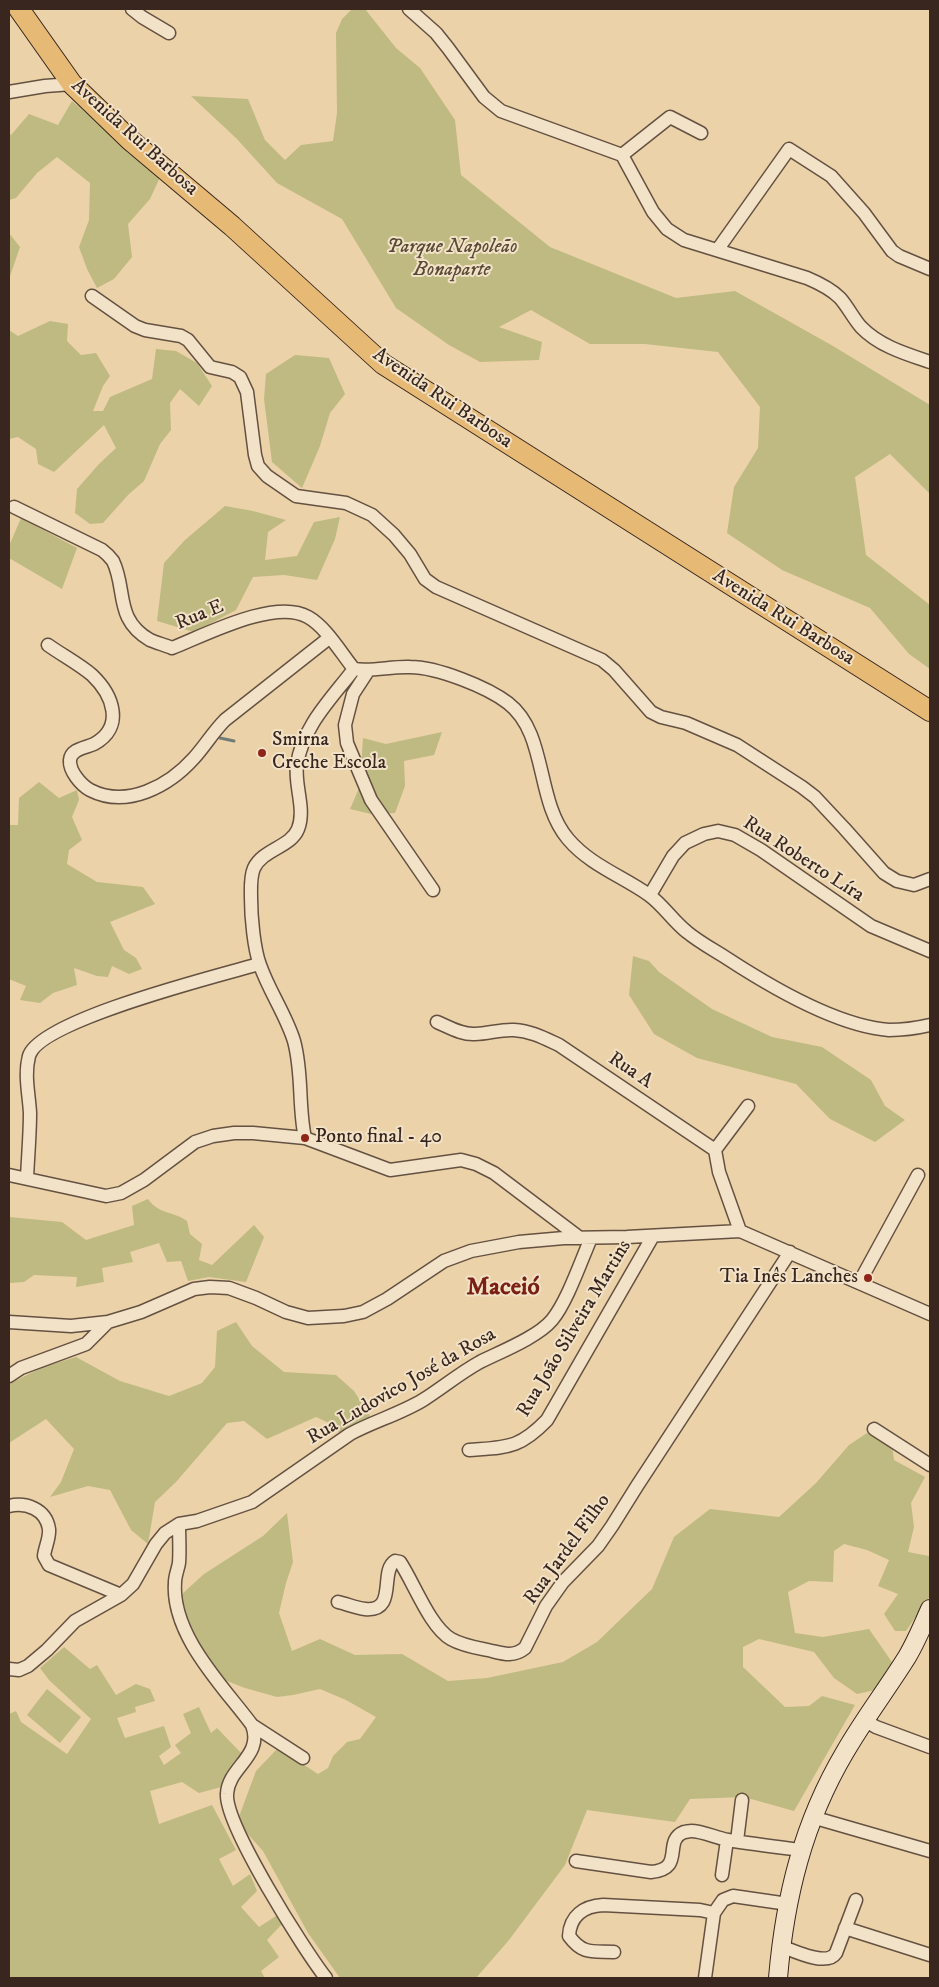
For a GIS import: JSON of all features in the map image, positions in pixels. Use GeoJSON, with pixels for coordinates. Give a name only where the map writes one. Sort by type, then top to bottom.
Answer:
{"type":"FeatureCollection","features":[{"type":"Feature","properties":{"kind":"main road","name":"Avenida Rui Barbosa"},"geometry":{"type":"LineString","coordinates":[[19,9],[72,84],[130,140],[232,226],[383,364],[930,712]]}},
{"type":"Feature","properties":{"kind":"main road","name":"Avenida Rui Barbosa"},"geometry":{"type":"LineString","coordinates":[[29,9],[72,70],[99,96],[177,166],[296,265],[378,345],[701,556],[874,661],[930,700]]}},
{"type":"Feature","properties":{"kind":"main road"},"geometry":{"type":"LineString","coordinates":[[778,1978],[788,1904],[801,1850],[812,1816],[844,1753],[908,1655],[930,1609]]}},
{"type":"Feature","properties":{"kind":"street"},"geometry":{"type":"LineString","coordinates":[[132,9],[170,33]]}},
{"type":"Feature","properties":{"kind":"street"},"geometry":{"type":"LineString","coordinates":[[409,9],[436,33],[484,97],[501,111],[622,155],[653,212],[667,229],[684,240],[718,249],[823,285],[840,298],[861,326],[873,337],[902,353],[930,362]]}},
{"type":"Feature","properties":{"kind":"street"},"geometry":{"type":"LineString","coordinates":[[9,92],[72,84]]}},
{"type":"Feature","properties":{"kind":"street"},"geometry":{"type":"LineString","coordinates":[[622,155],[670,117],[701,133]]}},
{"type":"Feature","properties":{"kind":"street"},"geometry":{"type":"LineString","coordinates":[[718,249],[788,149],[831,176],[864,213],[892,251],[899,256],[930,269]]}},
{"type":"Feature","properties":{"kind":"street"},"geometry":{"type":"LineString","coordinates":[[92,296],[140,328],[181,336],[188,340],[210,366],[232,372],[240,377],[248,392],[255,455],[258,466],[267,476],[296,496],[346,503],[372,515],[394,535],[410,554],[425,579],[436,587],[602,660],[614,670],[651,712],[660,717],[686,723],[737,745],[802,787],[821,803],[884,873],[897,881],[914,885],[930,879]]}},
{"type":"Feature","properties":{"kind":"street","name":"Rua E"},"geometry":{"type":"LineString","coordinates":[[14,507],[80,538],[107,554],[112,559],[117,572],[123,608],[134,627],[150,640],[172,648],[244,618],[269,613],[288,612],[307,616],[322,628],[354,669]]}},
{"type":"Feature","properties":{"kind":"street"},"geometry":{"type":"LineString","coordinates":[[48,645],[91,675],[108,695],[113,720],[109,731],[104,738],[92,745],[76,750],[71,756],[70,762],[73,772],[85,787],[100,795],[113,798],[155,790],[183,770],[196,757],[215,730],[225,720],[329,638]]}},
{"type":"Feature","properties":{"kind":"street"},"geometry":{"type":"LineString","coordinates":[[305,1138],[300,1108],[300,1066],[293,1039],[259,964],[251,914],[251,883],[253,869],[269,852],[292,837],[298,828],[301,813],[297,764],[308,732],[354,669],[368,671],[410,667],[434,670],[463,679],[508,702],[528,726],[547,796],[556,818],[568,839],[593,862],[650,896],[687,933],[794,999],[865,1025],[889,1030],[913,1029],[930,1024]]}},
{"type":"Feature","properties":{"kind":"street"},"geometry":{"type":"LineString","coordinates":[[368,671],[353,694],[344,725],[347,743],[371,800],[433,890]]}},
{"type":"Feature","properties":{"kind":"street","name":"Rua Roberto Líra"},"geometry":{"type":"LineString","coordinates":[[650,896],[673,856],[685,843],[704,834],[718,831],[735,835],[761,850],[871,926],[930,951]]}},
{"type":"Feature","properties":{"kind":"street"},"geometry":{"type":"LineString","coordinates":[[27,1178],[30,1114],[27,1081],[30,1054],[41,1041],[98,1013],[126,1002],[259,964]]}},
{"type":"Feature","properties":{"kind":"street","name":"Rua A"},"geometry":{"type":"LineString","coordinates":[[437,1022],[461,1032],[475,1034],[515,1030],[535,1034],[559,1045],[715,1150]]}},
{"type":"Feature","properties":{"kind":"street"},"geometry":{"type":"LineString","coordinates":[[740,1231],[719,1172],[715,1150],[748,1106]]}},
{"type":"Feature","properties":{"kind":"street"},"geometry":{"type":"LineString","coordinates":[[9,1175],[106,1196],[121,1193],[144,1180],[196,1142],[213,1136],[253,1133],[305,1138],[390,1170],[461,1160],[476,1164],[494,1173],[585,1238]]}},
{"type":"Feature","properties":{"kind":"street"},"geometry":{"type":"LineString","coordinates":[[859,1283],[918,1175]]}},
{"type":"Feature","properties":{"kind":"street"},"geometry":{"type":"LineString","coordinates":[[9,1322],[71,1326],[108,1322],[141,1312],[194,1289],[210,1287],[229,1288],[286,1312],[308,1318],[344,1316],[363,1312],[387,1299],[444,1261],[472,1251],[519,1242],[740,1231],[930,1314]]}},
{"type":"Feature","properties":{"kind":"street","name":"Rua João Silveira Martins"},"geometry":{"type":"LineString","coordinates":[[469,1450],[510,1446],[531,1436],[547,1420],[652,1236]]}},
{"type":"Feature","properties":{"kind":"street","name":"Rua Ludovico José da Rosa"},"geometry":{"type":"LineString","coordinates":[[9,1669],[19,1670],[28,1666],[48,1650],[75,1621],[121,1594],[133,1584],[156,1544],[165,1533],[179,1524],[197,1521],[252,1502],[350,1434],[402,1411],[424,1399],[477,1364],[540,1332],[552,1321],[560,1308],[585,1238]]}},
{"type":"Feature","properties":{"kind":"street","name":"Rua Jardel Filho"},"geometry":{"type":"LineString","coordinates":[[338,1602],[366,1609],[378,1606],[385,1598],[390,1566],[396,1561],[400,1562],[435,1622],[451,1639],[464,1645],[507,1654],[520,1652],[525,1648],[546,1606],[563,1582],[598,1546],[612,1526],[790,1252]]}},
{"type":"Feature","properties":{"kind":"street"},"geometry":{"type":"LineString","coordinates":[[9,1376],[21,1368],[86,1344],[108,1322]]}},
{"type":"Feature","properties":{"kind":"street"},"geometry":{"type":"LineString","coordinates":[[874,1429],[930,1465]]}},
{"type":"Feature","properties":{"kind":"street"},"geometry":{"type":"LineString","coordinates":[[9,1506],[24,1505],[36,1509],[44,1517],[49,1528],[49,1538],[44,1556],[48,1565],[121,1594]]}},
{"type":"Feature","properties":{"kind":"street"},"geometry":{"type":"LineString","coordinates":[[179,1524],[179,1562],[175,1582],[177,1606],[185,1631],[204,1664],[252,1725],[256,1734],[252,1750],[229,1785],[227,1794],[229,1807],[235,1824],[274,1896],[326,1978]]}},
{"type":"Feature","properties":{"kind":"street"},"geometry":{"type":"LineString","coordinates":[[864,1720],[876,1727],[930,1747]]}},
{"type":"Feature","properties":{"kind":"street"},"geometry":{"type":"LineString","coordinates":[[252,1725],[303,1758]]}},
{"type":"Feature","properties":{"kind":"street"},"geometry":{"type":"LineString","coordinates":[[722,1875],[742,1800]]}},
{"type":"Feature","properties":{"kind":"street"},"geometry":{"type":"LineString","coordinates":[[812,1816],[930,1851]]}},
{"type":"Feature","properties":{"kind":"street"},"geometry":{"type":"LineString","coordinates":[[576,1861],[651,1872],[662,1871],[669,1866],[673,1858],[674,1842],[682,1833],[690,1831],[732,1840],[801,1850]]}},
{"type":"Feature","properties":{"kind":"street"},"geometry":{"type":"LineString","coordinates":[[705,1978],[714,1913],[728,1897],[788,1904]]}},
{"type":"Feature","properties":{"kind":"street"},"geometry":{"type":"LineString","coordinates":[[781,1946],[828,1960],[836,1953],[856,1900]]}},
{"type":"Feature","properties":{"kind":"street"},"geometry":{"type":"LineString","coordinates":[[614,1952],[584,1951],[576,1945],[569,1936],[569,1926],[579,1912],[592,1906],[604,1905],[700,1910],[714,1913]]}},
{"type":"Feature","properties":{"kind":"street"},"geometry":{"type":"LineString","coordinates":[[845,1928],[930,1955]]}},
{"type":"Feature","properties":{"kind":"green space","name":"Parque Napoleão Bonaparte"},"geometry":{"type":"Polygon","coordinates":[[[352,9],[365,9],[396,48],[420,68],[455,120],[461,175],[550,247],[676,298],[735,291],[833,346],[930,405],[930,494],[890,454],[855,477],[866,555],[930,605],[930,669],[909,654],[870,608],[782,570],[727,533],[734,487],[758,448],[760,407],[718,352],[645,344],[590,344],[531,310],[499,327],[542,342],[539,360],[480,362],[449,345],[396,308],[342,219],[277,183],[236,138],[191,96],[248,99],[265,140],[285,160],[301,145],[333,141],[337,113],[336,33],[342,19],[352,9]]]}},
{"type":"Feature","properties":{"kind":"green space"},"geometry":{"type":"Polygon","coordinates":[[[72,101],[106,129],[128,153],[161,175],[150,199],[128,224],[132,257],[114,279],[97,288],[87,269],[79,247],[89,220],[90,183],[57,157],[37,173],[16,198],[9,200],[9,133],[11,135],[29,114],[58,125],[72,101]]]}},
{"type":"Feature","properties":{"kind":"green space"},"geometry":{"type":"Polygon","coordinates":[[[9,233],[20,247],[9,279],[9,233]]]}},
{"type":"Feature","properties":{"kind":"green space"},"geometry":{"type":"Polygon","coordinates":[[[50,321],[68,324],[67,341],[81,355],[96,353],[110,376],[103,386],[93,411],[103,411],[110,397],[152,379],[156,349],[176,351],[197,363],[212,386],[199,406],[180,389],[170,403],[171,430],[160,444],[144,481],[128,495],[103,523],[90,524],[75,513],[77,489],[116,448],[104,425],[54,472],[38,464],[36,449],[18,437],[9,439],[9,330],[18,336],[50,321]]]}},
{"type":"Feature","properties":{"kind":"green space"},"geometry":{"type":"Polygon","coordinates":[[[295,355],[329,358],[345,394],[330,413],[320,446],[302,488],[272,462],[264,399],[266,374],[295,355]]]}},
{"type":"Feature","properties":{"kind":"green space"},"geometry":{"type":"Polygon","coordinates":[[[225,506],[286,520],[268,532],[265,560],[297,556],[314,522],[340,517],[335,539],[317,580],[284,575],[253,577],[236,610],[194,632],[157,621],[164,563],[185,540],[225,506]]]}},
{"type":"Feature","properties":{"kind":"green space"},"geometry":{"type":"Polygon","coordinates":[[[21,518],[77,548],[62,589],[9,558],[9,546],[21,518]]]}},
{"type":"Feature","properties":{"kind":"green space"},"geometry":{"type":"Polygon","coordinates":[[[442,732],[434,755],[404,761],[405,786],[395,813],[371,814],[350,809],[360,786],[363,738],[386,744],[442,732]]]}},
{"type":"Feature","properties":{"kind":"green space"},"geometry":{"type":"Polygon","coordinates":[[[39,782],[59,798],[77,790],[79,800],[72,817],[82,840],[69,850],[67,864],[97,882],[143,887],[155,904],[110,922],[124,950],[136,958],[142,969],[129,974],[112,966],[108,977],[97,976],[74,968],[77,985],[53,993],[40,1003],[20,1000],[26,986],[9,979],[9,825],[18,825],[19,798],[39,782]]]}},
{"type":"Feature","properties":{"kind":"green space"},"geometry":{"type":"Polygon","coordinates":[[[633,956],[649,961],[659,972],[712,1009],[772,1037],[822,1047],[871,1080],[885,1106],[905,1120],[875,1142],[830,1119],[796,1084],[697,1058],[654,1034],[629,995],[633,956]]]}},
{"type":"Feature","properties":{"kind":"green space"},"geometry":{"type":"Polygon","coordinates":[[[148,1199],[161,1210],[187,1221],[190,1234],[202,1244],[199,1260],[212,1265],[254,1225],[264,1237],[246,1282],[209,1277],[188,1281],[181,1261],[167,1262],[159,1243],[130,1252],[133,1262],[102,1268],[104,1282],[76,1287],[77,1277],[34,1275],[24,1282],[9,1283],[9,1217],[62,1222],[86,1240],[134,1225],[132,1206],[148,1199]]]}},
{"type":"Feature","properties":{"kind":"green space"},"geometry":{"type":"Polygon","coordinates":[[[236,1322],[252,1346],[284,1372],[336,1375],[354,1391],[370,1416],[343,1436],[329,1423],[316,1417],[267,1439],[244,1421],[227,1423],[176,1482],[155,1502],[148,1544],[131,1530],[110,1490],[88,1486],[50,1497],[61,1482],[74,1449],[46,1419],[9,1443],[9,1384],[43,1367],[76,1357],[120,1381],[169,1396],[202,1383],[215,1367],[217,1331],[236,1322]]]}},
{"type":"Feature","properties":{"kind":"green space"},"geometry":{"type":"Polygon","coordinates":[[[867,1433],[892,1445],[894,1460],[925,1477],[911,1503],[914,1527],[908,1552],[929,1556],[930,1558],[930,1596],[906,1631],[895,1631],[884,1614],[898,1594],[878,1586],[889,1560],[867,1550],[844,1544],[834,1551],[833,1582],[809,1581],[788,1592],[795,1633],[823,1637],[869,1629],[894,1665],[875,1690],[857,1694],[834,1678],[814,1652],[759,1639],[743,1647],[743,1667],[785,1707],[809,1706],[822,1696],[855,1705],[794,1811],[744,1797],[690,1799],[675,1822],[587,1810],[565,1865],[509,1940],[476,1978],[340,1978],[308,1933],[263,1851],[237,1822],[256,1771],[278,1748],[318,1774],[328,1768],[333,1756],[347,1742],[360,1739],[376,1717],[346,1700],[320,1689],[277,1697],[222,1679],[189,1637],[181,1595],[204,1574],[263,1536],[287,1513],[293,1562],[279,1613],[292,1651],[320,1639],[355,1655],[402,1654],[448,1681],[487,1678],[563,1662],[597,1642],[652,1589],[674,1537],[710,1509],[779,1517],[816,1483],[849,1445],[867,1433]]]}},
{"type":"Feature","properties":{"kind":"green space"},"geometry":{"type":"Polygon","coordinates":[[[64,1647],[90,1669],[97,1665],[116,1695],[136,1684],[150,1689],[155,1701],[135,1707],[136,1712],[117,1718],[125,1738],[164,1726],[171,1747],[159,1756],[164,1765],[181,1753],[175,1745],[191,1733],[183,1714],[199,1707],[211,1733],[217,1728],[242,1754],[225,1786],[199,1793],[182,1782],[150,1791],[159,1824],[212,1805],[236,1850],[219,1859],[233,1886],[250,1874],[257,1891],[241,1907],[259,1927],[276,1916],[282,1924],[267,1940],[279,1957],[261,1971],[265,1978],[9,1978],[9,1714],[16,1711],[21,1722],[67,1754],[91,1719],[49,1680],[40,1668],[64,1647]]]}},
{"type":"Feature","properties":{"kind":"green space"},"geometry":{"type":"Polygon","coordinates":[[[47,1689],[81,1717],[60,1743],[27,1715],[47,1689]]]}},
{"type":"Feature","properties":{"kind":"waterway"},"geometry":{"type":"LineString","coordinates":[[220,738],[234,741]]}},
{"type":"Feature","properties":{"kind":"place","name":"Smirna Creche Escola"},"geometry":{"type":"Point","coordinates":[262,753]}},
{"type":"Feature","properties":{"kind":"place","name":"Ponto final - 40"},"geometry":{"type":"Point","coordinates":[305,1138]}},
{"type":"Feature","properties":{"kind":"place","name":"Tia Inês Lanches"},"geometry":{"type":"Point","coordinates":[868,1278]}},
{"type":"Feature","properties":{"kind":"district","name":"Maceió"},"geometry":{"type":"Point","coordinates":[503,1289]}}]}
